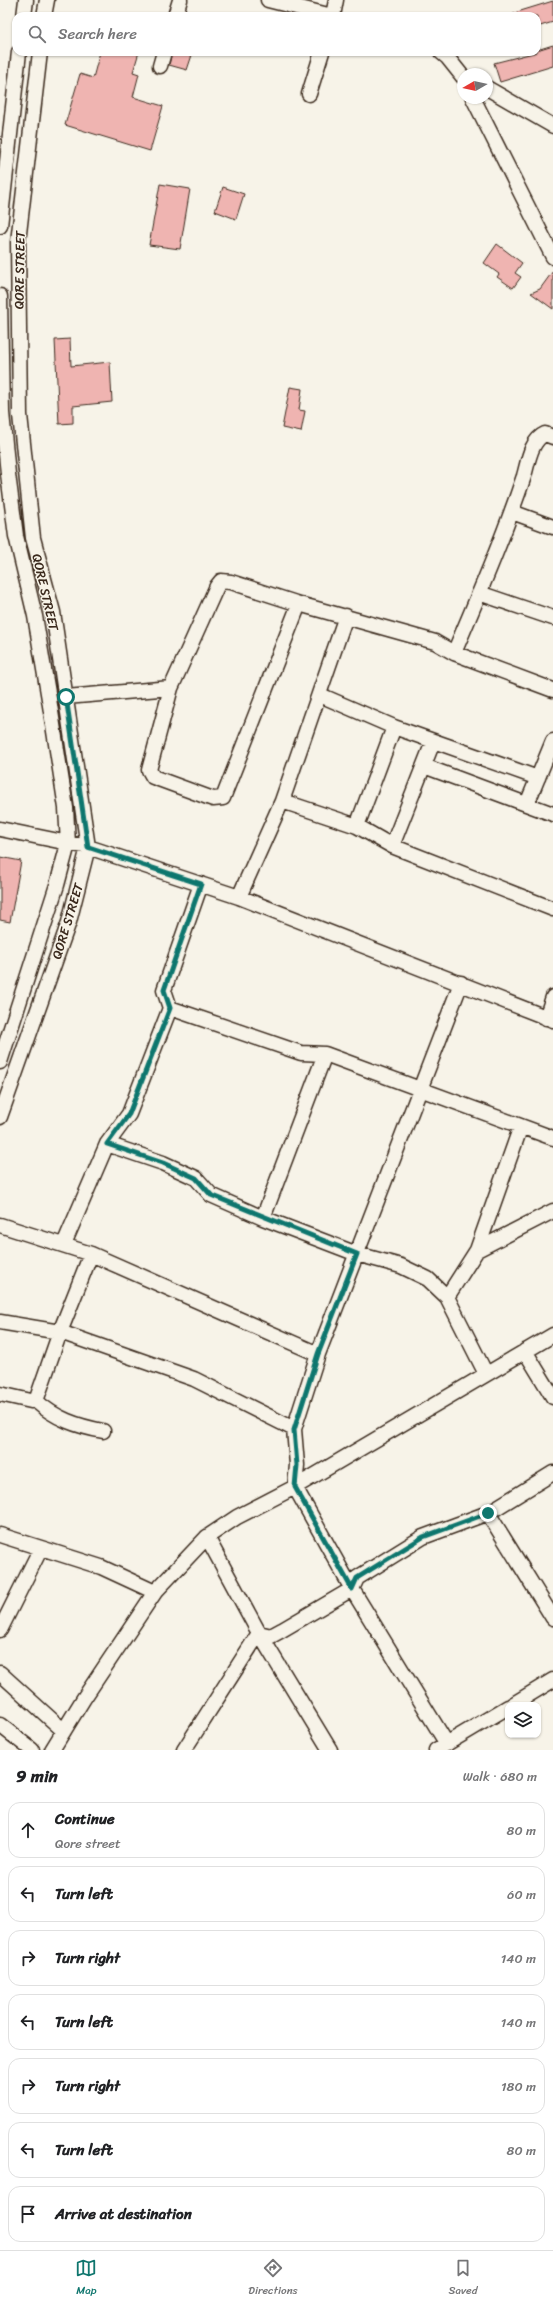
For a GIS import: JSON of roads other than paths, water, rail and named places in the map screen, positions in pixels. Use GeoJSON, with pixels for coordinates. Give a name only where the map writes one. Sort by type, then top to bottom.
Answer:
{"type":"FeatureCollection","features":[{"type":"Feature","properties":{"kind":"street"},"geometry":{"type":"LineString","coordinates":[[24,12],[26,0]]}},
{"type":"Feature","properties":{"kind":"street"},"geometry":{"type":"LineString","coordinates":[[45,12],[47,0]]}},
{"type":"Feature","properties":{"kind":"street"},"geometry":{"type":"LineString","coordinates":[[176,12],[180,0]]}},
{"type":"Feature","properties":{"kind":"street"},"geometry":{"type":"LineString","coordinates":[[268,0],[316,12]]}},
{"type":"Feature","properties":{"kind":"street"},"geometry":{"type":"LineString","coordinates":[[333,12],[336,0]]}},
{"type":"Feature","properties":{"kind":"street","name":"QORE STREET"},"geometry":{"type":"LineString","coordinates":[[0,226],[19,56]]}},
{"type":"Feature","properties":{"kind":"street","name":"QORE STREET"},"geometry":{"type":"LineString","coordinates":[[0,1117],[68,922],[88,847],[53,612],[33,538],[20,415],[18,242],[40,56]]}},
{"type":"Feature","properties":{"kind":"street"},"geometry":{"type":"LineString","coordinates":[[160,66],[163,56]]}},
{"type":"Feature","properties":{"kind":"street"},"geometry":{"type":"LineString","coordinates":[[309,94],[321,56]]}},
{"type":"Feature","properties":{"kind":"street"},"geometry":{"type":"LineString","coordinates":[[445,56],[457,70]]}},
{"type":"Feature","properties":{"kind":"street"},"geometry":{"type":"LineString","coordinates":[[493,91],[553,126]]}},
{"type":"Feature","properties":{"kind":"street"},"geometry":{"type":"LineString","coordinates":[[476,104],[553,257]]}},
{"type":"Feature","properties":{"kind":"street","name":"QORE STREET"},"geometry":{"type":"LineString","coordinates":[[0,296],[1,413],[16,536],[35,616],[66,808],[68,844],[57,885],[0,1062]]}},
{"type":"Feature","properties":{"kind":"street"},"geometry":{"type":"LineString","coordinates":[[454,653],[512,512],[534,446],[539,436],[545,434],[553,437]]}},
{"type":"Feature","properties":{"kind":"street"},"geometry":{"type":"LineString","coordinates":[[512,512],[553,527]]}},
{"type":"Feature","properties":{"kind":"street"},"geometry":{"type":"LineString","coordinates":[[299,604],[223,798],[212,799],[153,776],[149,770],[171,688],[217,586],[221,581],[231,582],[299,604],[435,642],[454,653],[553,690]]}},
{"type":"Feature","properties":{"kind":"street"},"geometry":{"type":"LineString","coordinates":[[479,593],[553,618]]}},
{"type":"Feature","properties":{"kind":"street"},"geometry":{"type":"LineString","coordinates":[[239,897],[282,801],[320,695],[346,616]]}},
{"type":"Feature","properties":{"kind":"street"},"geometry":{"type":"LineString","coordinates":[[66,697],[171,688]]}},
{"type":"Feature","properties":{"kind":"street"},"geometry":{"type":"LineString","coordinates":[[320,695],[433,742],[538,778]]}},
{"type":"Feature","properties":{"kind":"street"},"geometry":{"type":"LineString","coordinates":[[357,826],[394,727]]}},
{"type":"Feature","properties":{"kind":"street"},"geometry":{"type":"LineString","coordinates":[[527,804],[553,741]]}},
{"type":"Feature","properties":{"kind":"street"},"geometry":{"type":"LineString","coordinates":[[392,846],[433,742]]}},
{"type":"Feature","properties":{"kind":"street"},"geometry":{"type":"LineString","coordinates":[[424,766],[553,814]]}},
{"type":"Feature","properties":{"kind":"street"},"geometry":{"type":"LineString","coordinates":[[282,801],[357,826],[392,846],[553,909]]}},
{"type":"Feature","properties":{"kind":"street"},"geometry":{"type":"LineString","coordinates":[[0,830],[88,847],[239,897],[461,983],[549,1019],[553,997]]}},
{"type":"Feature","properties":{"kind":"street"},"geometry":{"type":"LineString","coordinates":[[64,1244],[107,1144],[129,1114],[170,1008],[164,990],[201,884]]}},
{"type":"Feature","properties":{"kind":"street"},"geometry":{"type":"LineString","coordinates":[[461,983],[318,1354],[294,1430],[297,1465],[295,1487],[441,1747],[505,1709]]}},
{"type":"Feature","properties":{"kind":"street"},"geometry":{"type":"LineString","coordinates":[[170,1008],[301,1053],[326,1054],[553,1138]]}},
{"type":"Feature","properties":{"kind":"street"},"geometry":{"type":"LineString","coordinates":[[263,1218],[326,1054]]}},
{"type":"Feature","properties":{"kind":"street"},"geometry":{"type":"LineString","coordinates":[[447,1297],[477,1250],[521,1126]]}},
{"type":"Feature","properties":{"kind":"street"},"geometry":{"type":"LineString","coordinates":[[107,1144],[163,1163],[196,1178],[211,1195],[263,1218],[357,1254],[370,1256],[408,1269],[428,1279],[447,1297],[486,1374]]}},
{"type":"Feature","properties":{"kind":"street"},"geometry":{"type":"LineString","coordinates":[[477,1250],[553,1211]]}},
{"type":"Feature","properties":{"kind":"street"},"geometry":{"type":"LineString","coordinates":[[0,1225],[64,1244],[90,1254],[318,1354]]}},
{"type":"Feature","properties":{"kind":"street"},"geometry":{"type":"LineString","coordinates":[[36,1401],[60,1332],[90,1254]]}},
{"type":"Feature","properties":{"kind":"street"},"geometry":{"type":"LineString","coordinates":[[0,1322],[60,1332],[194,1379],[294,1430]]}},
{"type":"Feature","properties":{"kind":"street"},"geometry":{"type":"LineString","coordinates":[[52,1750],[155,1592],[207,1537],[237,1516],[295,1487],[525,1350],[553,1335]]}},
{"type":"Feature","properties":{"kind":"street"},"geometry":{"type":"LineString","coordinates":[[525,1350],[553,1397]]}},
{"type":"Feature","properties":{"kind":"street"},"geometry":{"type":"LineString","coordinates":[[0,1394],[36,1401],[50,1413],[67,1422],[103,1431]]}},
{"type":"Feature","properties":{"kind":"street"},"geometry":{"type":"LineString","coordinates":[[259,1633],[271,1636],[352,1589],[357,1578],[423,1537],[488,1513],[553,1473]]}},
{"type":"Feature","properties":{"kind":"street"},"geometry":{"type":"LineString","coordinates":[[488,1513],[553,1618]]}},
{"type":"Feature","properties":{"kind":"street"},"geometry":{"type":"LineString","coordinates":[[0,1535],[101,1567],[155,1592]]}},
{"type":"Feature","properties":{"kind":"street"},"geometry":{"type":"LineString","coordinates":[[207,1537],[259,1633],[330,1750]]}},
{"type":"Feature","properties":{"kind":"street"},"geometry":{"type":"LineString","coordinates":[[0,1630],[41,1548]]}},
{"type":"Feature","properties":{"kind":"street"},"geometry":{"type":"LineString","coordinates":[[184,1750],[259,1633]]}},
{"type":"Feature","properties":{"kind":"street"},"geometry":{"type":"LineString","coordinates":[[0,1673],[64,1731]]}},
{"type":"Feature","properties":{"kind":"street"},"geometry":{"type":"LineString","coordinates":[[517,1702],[553,1680]]}},
{"type":"Feature","properties":{"kind":"street"},"geometry":{"type":"LineString","coordinates":[[0,1725],[32,1750]]}}]}
